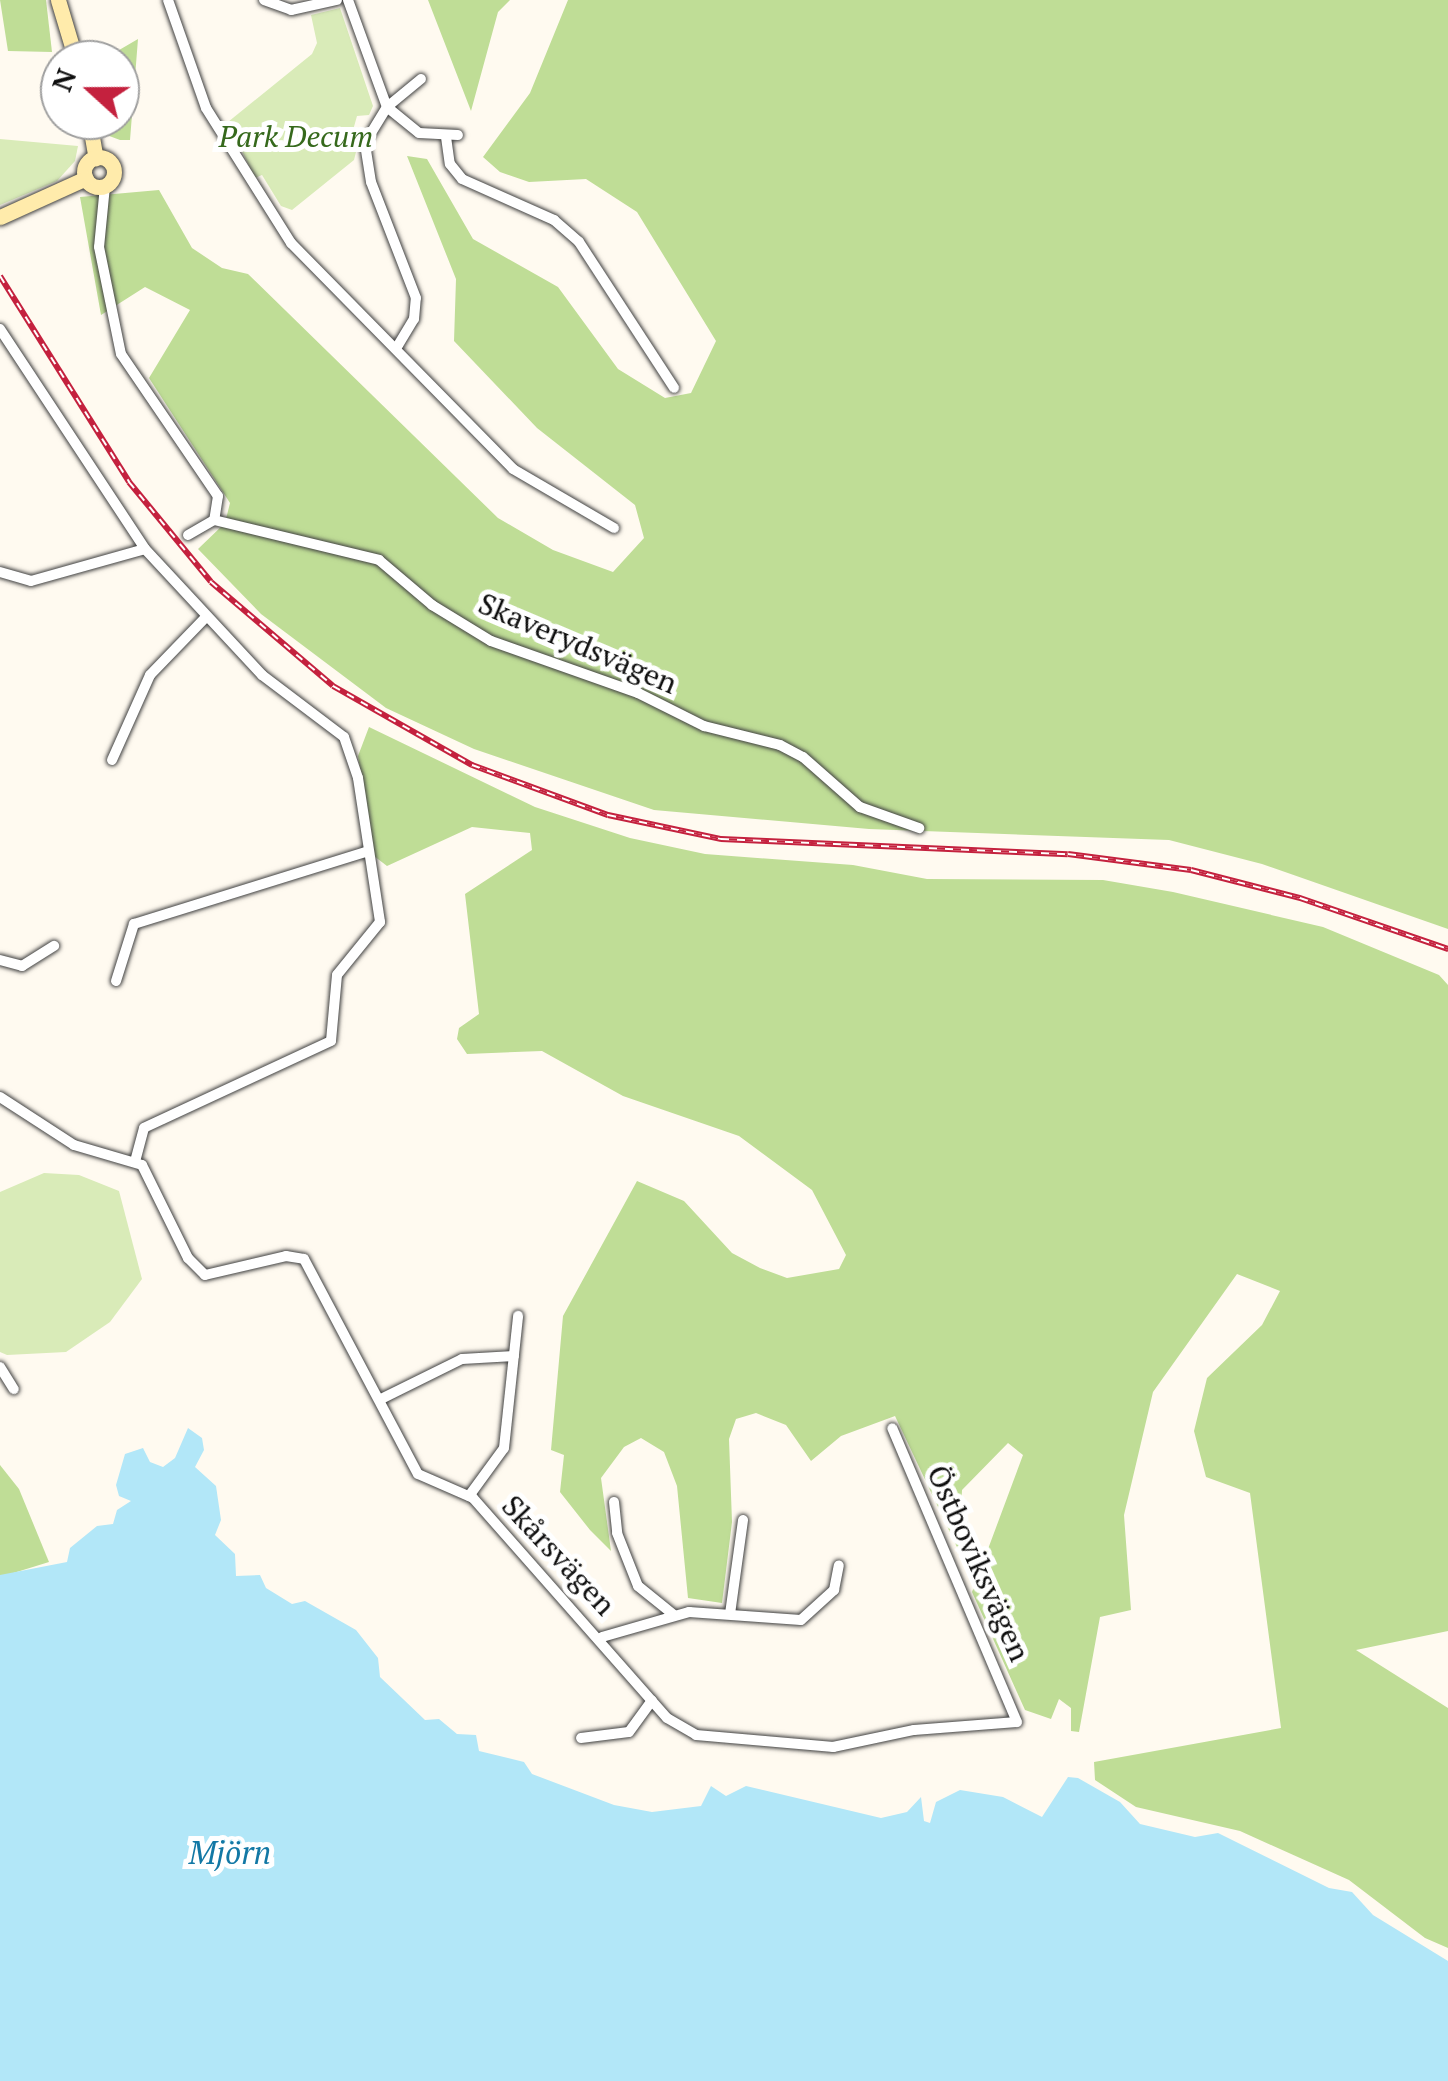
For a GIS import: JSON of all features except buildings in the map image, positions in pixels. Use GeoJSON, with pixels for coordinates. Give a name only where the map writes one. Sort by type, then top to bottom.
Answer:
{"type":"FeatureCollection","features":[{"type":"Feature","properties":{"kind":"street"},"geometry":{"type":"LineString","coordinates":[[58,0],[70,40]]}},
{"type":"Feature","properties":{"kind":"street"},"geometry":{"type":"LineString","coordinates":[[168,0],[206,108],[274,218],[522,476],[614,528]]}},
{"type":"Feature","properties":{"kind":"street"},"geometry":{"type":"LineString","coordinates":[[264,0],[291,10],[337,0]]}},
{"type":"Feature","properties":{"kind":"street"},"geometry":{"type":"LineString","coordinates":[[348,0],[387,106],[420,132],[452,136],[450,164],[462,179],[554,220],[580,242],[674,388]]}},
{"type":"Feature","properties":{"kind":"street"},"geometry":{"type":"LineString","coordinates":[[397,347],[414,319],[416,298],[364,153],[371,125],[387,106],[421,79]]}},
{"type":"Feature","properties":{"kind":"street"},"geometry":{"type":"LineString","coordinates":[[93,140],[96,158],[114,170],[104,186],[99,247],[115,336],[136,384],[218,496],[214,520],[188,536]]}},
{"type":"Feature","properties":{"kind":"street"},"geometry":{"type":"LineString","coordinates":[[86,178],[86,165],[96,158]]}},
{"type":"Feature","properties":{"kind":"street"},"geometry":{"type":"LineString","coordinates":[[7,214],[86,178],[104,186]]}},
{"type":"Feature","properties":{"kind":"street"},"geometry":{"type":"LineString","coordinates":[[0,329],[145,549],[262,676],[344,737],[380,922],[337,976],[331,1041],[144,1128],[134,1161],[74,1145],[0,1097]]}},
{"type":"Feature","properties":{"kind":"street","name":"Skaverydsvägen"},"geometry":{"type":"LineString","coordinates":[[214,520],[379,560],[432,605],[491,641],[648,697],[704,726],[780,745],[803,756],[860,807],[919,828]]}},
{"type":"Feature","properties":{"kind":"street"},"geometry":{"type":"LineString","coordinates":[[0,572],[31,581],[145,549]]}},
{"type":"Feature","properties":{"kind":"street"},"geometry":{"type":"LineString","coordinates":[[112,760],[150,676],[206,618]]}},
{"type":"Feature","properties":{"kind":"street"},"geometry":{"type":"LineString","coordinates":[[116,981],[134,924],[368,851]]}},
{"type":"Feature","properties":{"kind":"street"},"geometry":{"type":"LineString","coordinates":[[0,960],[22,966],[54,946]]}},
{"type":"Feature","properties":{"kind":"street","name":"Skårsvägen"},"geometry":{"type":"LineString","coordinates":[[134,1161],[151,1176],[188,1258],[205,1275],[286,1256],[308,1263],[418,1474],[469,1496],[602,1638],[666,1718],[696,1735],[815,1748],[914,1730],[1006,1726],[1018,1718]]}},
{"type":"Feature","properties":{"kind":"street"},"geometry":{"type":"LineString","coordinates":[[469,1496],[504,1448],[518,1316]]}},
{"type":"Feature","properties":{"kind":"street"},"geometry":{"type":"LineString","coordinates":[[380,1399],[462,1360],[514,1356]]}},
{"type":"Feature","properties":{"kind":"street"},"geometry":{"type":"LineString","coordinates":[[0,1367],[14,1389]]}},
{"type":"Feature","properties":{"kind":"street","name":"Östboviksvägen"},"geometry":{"type":"LineString","coordinates":[[892,1428],[1018,1718]]}},
{"type":"Feature","properties":{"kind":"street"},"geometry":{"type":"LineString","coordinates":[[614,1502],[617,1533],[638,1586],[674,1615]]}},
{"type":"Feature","properties":{"kind":"street"},"geometry":{"type":"LineString","coordinates":[[730,1614],[743,1520]]}},
{"type":"Feature","properties":{"kind":"street"},"geometry":{"type":"LineString","coordinates":[[602,1638],[674,1615],[730,1614],[766,1622],[800,1620],[834,1590],[839,1565]]}},
{"type":"Feature","properties":{"kind":"street"},"geometry":{"type":"LineString","coordinates":[[582,1738],[628,1732],[652,1700]]}},
{"type":"Feature","properties":{"kind":"green space"},"geometry":{"type":"Polygon","coordinates":[[[0,0],[46,0],[51,40],[40,40],[40,52],[8,51],[0,0]]]}},
{"type":"Feature","properties":{"kind":"green space"},"geometry":{"type":"Polygon","coordinates":[[[428,0],[510,0],[498,12],[471,111],[428,0]]]}},
{"type":"Feature","properties":{"kind":"green space"},"geometry":{"type":"Polygon","coordinates":[[[568,0],[1448,0],[1448,929],[1262,864],[1169,840],[869,829],[654,810],[474,749],[386,708],[261,614],[198,549],[225,523],[230,503],[149,378],[190,310],[145,287],[101,315],[80,197],[159,190],[192,248],[222,268],[248,274],[498,518],[553,550],[613,572],[644,538],[635,505],[537,428],[454,341],[456,279],[407,156],[427,159],[473,239],[558,287],[618,369],[665,398],[691,393],[716,341],[637,212],[586,179],[529,182],[500,172],[483,157],[530,93],[568,0]]]}},
{"type":"Feature","properties":{"kind":"green space","name":"Park Decum"},"geometry":{"type":"Polygon","coordinates":[[[340,8],[373,106],[369,115],[357,116],[350,141],[358,144],[354,160],[292,210],[281,206],[262,175],[255,178],[228,122],[312,54],[317,43],[311,15],[340,8]]]}},
{"type":"Feature","properties":{"kind":"green space"},"geometry":{"type":"Polygon","coordinates":[[[0,139],[78,146],[75,161],[57,181],[0,205],[0,139]]]}},
{"type":"Feature","properties":{"kind":"green space"},"geometry":{"type":"Polygon","coordinates":[[[369,727],[535,807],[630,838],[705,854],[853,865],[927,879],[1103,880],[1173,892],[1323,927],[1439,975],[1448,985],[1448,1631],[1356,1650],[1448,1708],[1448,1948],[1425,1938],[1349,1880],[1240,1831],[1136,1807],[1095,1780],[1094,1762],[1281,1728],[1250,1493],[1206,1477],[1194,1431],[1207,1378],[1262,1325],[1280,1291],[1237,1274],[1153,1392],[1124,1515],[1131,1610],[1100,1617],[1079,1732],[1071,1731],[1071,1708],[1059,1699],[1051,1719],[1025,1710],[972,1592],[1023,1455],[1008,1443],[962,1490],[961,1511],[974,1532],[964,1562],[895,1416],[841,1436],[811,1461],[786,1425],[756,1413],[736,1419],[729,1439],[732,1522],[722,1603],[688,1598],[677,1486],[664,1452],[641,1438],[624,1447],[601,1478],[611,1551],[590,1530],[560,1492],[564,1455],[551,1450],[563,1316],[637,1181],[684,1201],[732,1253],[787,1278],[839,1269],[846,1255],[812,1190],[739,1136],[623,1096],[542,1051],[467,1054],[457,1039],[459,1028],[479,1014],[465,894],[532,850],[530,833],[472,827],[387,866],[374,856],[358,756],[369,727]]]}},
{"type":"Feature","properties":{"kind":"green space"},"geometry":{"type":"Polygon","coordinates":[[[44,1173],[79,1175],[119,1191],[142,1279],[110,1322],[66,1352],[7,1355],[0,1352],[0,1192],[44,1173]]]}},
{"type":"Feature","properties":{"kind":"green space"},"geometry":{"type":"Polygon","coordinates":[[[0,1465],[19,1489],[49,1562],[7,1575],[0,1575],[0,1465]]]}},
{"type":"Feature","properties":{"kind":"water","name":"Mjörn"},"geometry":{"type":"Polygon","coordinates":[[[188,1428],[202,1438],[204,1450],[195,1467],[216,1486],[221,1520],[215,1535],[235,1554],[236,1576],[260,1575],[266,1588],[292,1604],[305,1601],[356,1630],[378,1658],[380,1677],[425,1720],[439,1719],[457,1734],[476,1735],[479,1751],[524,1762],[532,1774],[614,1805],[652,1812],[701,1806],[711,1786],[726,1796],[746,1786],[881,1818],[907,1812],[921,1797],[924,1821],[930,1823],[936,1802],[960,1790],[1003,1797],[1042,1817],[1068,1777],[1078,1778],[1120,1802],[1140,1824],[1195,1837],[1218,1833],[1329,1888],[1352,1892],[1373,1915],[1448,1961],[1448,2081],[0,2081],[0,1575],[67,1562],[70,1548],[97,1526],[113,1524],[117,1510],[131,1501],[119,1496],[116,1485],[125,1454],[143,1448],[150,1462],[163,1467],[175,1458],[188,1428]]]}},
{"type":"Feature","properties":{"kind":"railway"},"geometry":{"type":"LineString","coordinates":[[0,276],[129,482],[211,582],[333,686],[472,765],[608,815],[721,839],[1068,854],[1191,870],[1300,898],[1448,949]]}}]}
